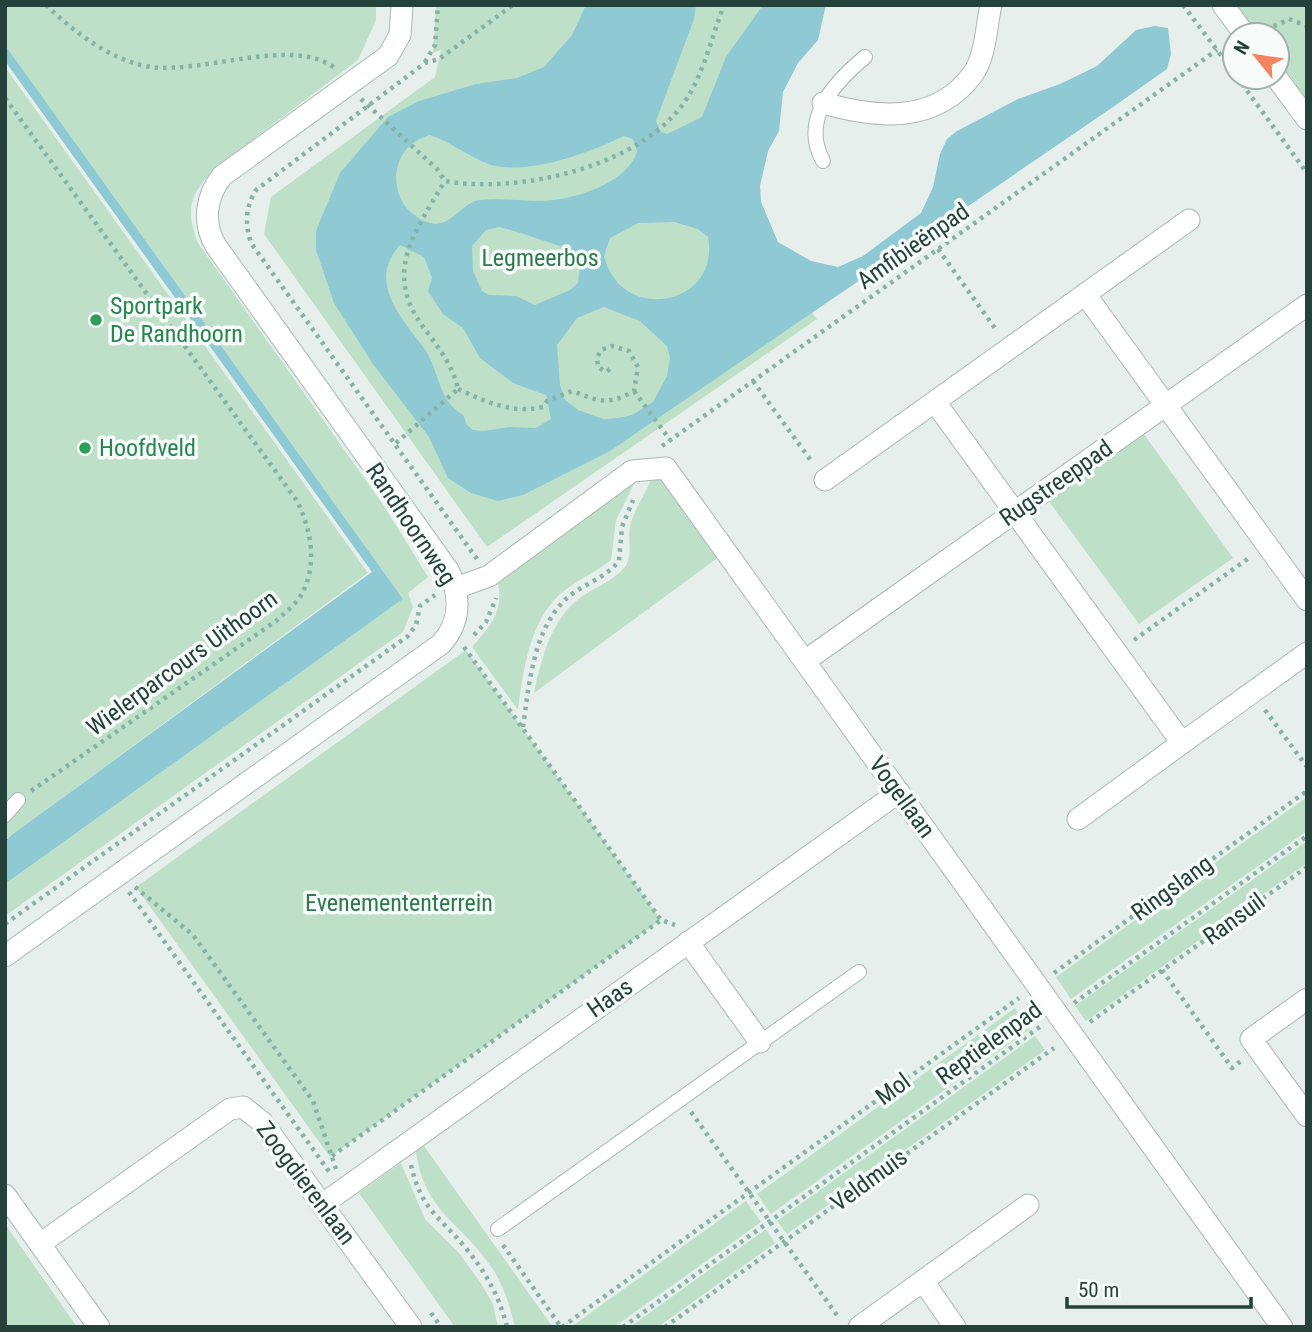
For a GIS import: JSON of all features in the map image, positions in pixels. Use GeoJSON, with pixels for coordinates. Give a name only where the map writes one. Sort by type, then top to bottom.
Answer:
{"type":"FeatureCollection","features":[{"type":"Feature","properties":{"kind":"street","name":"Randhoornweg"},"geometry":{"type":"LineString","coordinates":[[5,956],[441,644],[455,621],[456,588],[431,546],[216,246],[208,221],[211,193],[222,176],[388,56],[400,36],[402,5]]}},
{"type":"Feature","properties":{"kind":"street"},"geometry":{"type":"LineString","coordinates":[[823,103],[854,111],[921,113],[950,94],[973,73],[983,48],[991,5]]}},
{"type":"Feature","properties":{"kind":"street"},"geometry":{"type":"LineString","coordinates":[[1223,5],[1235,21]]}},
{"type":"Feature","properties":{"kind":"street"},"geometry":{"type":"LineString","coordinates":[[1286,91],[1307,119]]}},
{"type":"Feature","properties":{"kind":"street"},"geometry":{"type":"LineString","coordinates":[[825,480],[1189,220]]}},
{"type":"Feature","properties":{"kind":"street"},"geometry":{"type":"LineString","coordinates":[[1085,295],[1307,600]]}},
{"type":"Feature","properties":{"kind":"street","name":"Rugstreeppad"},"geometry":{"type":"LineString","coordinates":[[805,661],[1307,305]]}},
{"type":"Feature","properties":{"kind":"street"},"geometry":{"type":"LineString","coordinates":[[935,402],[1182,743]]}},
{"type":"Feature","properties":{"kind":"street","name":"Vogellaan"},"geometry":{"type":"LineString","coordinates":[[640,469],[666,468],[670,471],[1282,1327]]}},
{"type":"Feature","properties":{"kind":"street"},"geometry":{"type":"LineString","coordinates":[[456,588],[489,576],[640,469]]}},
{"type":"Feature","properties":{"kind":"street"},"geometry":{"type":"LineString","coordinates":[[1078,819],[1307,653]]}},
{"type":"Feature","properties":{"kind":"street","name":"Haas"},"geometry":{"type":"LineString","coordinates":[[323,1204],[899,792]]}},
{"type":"Feature","properties":{"kind":"street"},"geometry":{"type":"LineString","coordinates":[[693,939],[760,1042]]}},
{"type":"Feature","properties":{"kind":"street"},"geometry":{"type":"LineString","coordinates":[[1307,999],[1251,1038],[1307,1116]]}},
{"type":"Feature","properties":{"kind":"street","name":"Zoogdierenlaan"},"geometry":{"type":"LineString","coordinates":[[40,1244],[230,1109],[243,1107],[253,1112],[411,1327]]}},
{"type":"Feature","properties":{"kind":"street"},"geometry":{"type":"LineString","coordinates":[[5,1195],[99,1327]]}},
{"type":"Feature","properties":{"kind":"street"},"geometry":{"type":"LineString","coordinates":[[859,1327],[1028,1205]]}},
{"type":"Feature","properties":{"kind":"street"},"geometry":{"type":"LineString","coordinates":[[923,1281],[955,1327]]}},
{"type":"Feature","properties":{"kind":"lane"},"geometry":{"type":"LineString","coordinates":[[823,161],[814,136],[823,103],[839,78],[864,57]]}},
{"type":"Feature","properties":{"kind":"lane"},"geometry":{"type":"LineString","coordinates":[[5,816],[18,800]]}},
{"type":"Feature","properties":{"kind":"lane"},"geometry":{"type":"LineString","coordinates":[[498,1228],[859,972]]}},
{"type":"Feature","properties":{"kind":"path"},"geometry":{"type":"LineString","coordinates":[[46,5],[100,47],[148,66],[186,68],[271,56],[302,56],[332,65],[341,75]]}},
{"type":"Feature","properties":{"kind":"path"},"geometry":{"type":"LineString","coordinates":[[425,63],[435,45],[438,5]]}},
{"type":"Feature","properties":{"kind":"path"},"geometry":{"type":"LineString","coordinates":[[513,5],[439,59],[425,63],[256,190],[250,199],[246,225],[251,243],[489,576],[496,597],[486,622],[464,647],[662,919],[693,939]]}},
{"type":"Feature","properties":{"kind":"path"},"geometry":{"type":"LineString","coordinates":[[368,108],[413,147],[445,181],[506,185],[557,177],[591,166],[630,147],[661,127],[681,108],[694,84],[724,5]]}},
{"type":"Feature","properties":{"kind":"path"},"geometry":{"type":"LineString","coordinates":[[1183,5],[1221,55]]}},
{"type":"Feature","properties":{"kind":"path"},"geometry":{"type":"LineString","coordinates":[[1285,21],[1289,19],[1307,26]]}},
{"type":"Feature","properties":{"kind":"path","name":"Amfibieënpad"},"geometry":{"type":"LineString","coordinates":[[640,469],[632,467],[1217,50]]}},
{"type":"Feature","properties":{"kind":"path"},"geometry":{"type":"LineString","coordinates":[[1247,91],[1307,173]]}},
{"type":"Feature","properties":{"kind":"path","name":"Wielerparcours Uithoorn"},"geometry":{"type":"LineString","coordinates":[[5,98],[297,501],[307,523],[311,567],[299,598],[276,621],[18,800]]}},
{"type":"Feature","properties":{"kind":"path"},"geometry":{"type":"LineString","coordinates":[[445,181],[405,252],[407,305],[444,357],[455,376],[458,389]]}},
{"type":"Feature","properties":{"kind":"path"},"geometry":{"type":"LineString","coordinates":[[938,249],[1010,348]]}},
{"type":"Feature","properties":{"kind":"path"},"geometry":{"type":"LineString","coordinates":[[610,369],[606,372],[598,367],[597,358],[601,350],[612,346],[629,351],[638,367],[636,394],[670,440]]}},
{"type":"Feature","properties":{"kind":"path"},"geometry":{"type":"LineString","coordinates":[[753,381],[825,480]]}},
{"type":"Feature","properties":{"kind":"path"},"geometry":{"type":"LineString","coordinates":[[396,443],[458,389]]}},
{"type":"Feature","properties":{"kind":"path"},"geometry":{"type":"LineString","coordinates":[[458,389],[497,407],[527,411],[543,407],[547,401],[572,391],[598,402],[636,394]]}},
{"type":"Feature","properties":{"kind":"path"},"geometry":{"type":"LineString","coordinates":[[523,727],[536,654],[549,623],[566,600],[603,576],[619,561],[622,527],[640,469]]}},
{"type":"Feature","properties":{"kind":"path"},"geometry":{"type":"LineString","coordinates":[[1116,652],[1267,545]]}},
{"type":"Feature","properties":{"kind":"path"},"geometry":{"type":"LineString","coordinates":[[5,924],[408,636],[416,625],[424,601],[456,588]]}},
{"type":"Feature","properties":{"kind":"path"},"geometry":{"type":"LineString","coordinates":[[1252,692],[1307,767]]}},
{"type":"Feature","properties":{"kind":"path","name":"Ringslang"},"geometry":{"type":"LineString","coordinates":[[1037,985],[1307,792]]}},
{"type":"Feature","properties":{"kind":"path","name":"Reptielenpad"},"geometry":{"type":"LineString","coordinates":[[623,1327],[1307,836]]}},
{"type":"Feature","properties":{"kind":"path"},"geometry":{"type":"LineString","coordinates":[[102,855],[342,1190]]}},
{"type":"Feature","properties":{"kind":"path","name":"Ransuil"},"geometry":{"type":"LineString","coordinates":[[1073,1034],[1307,867]]}},
{"type":"Feature","properties":{"kind":"path"},"geometry":{"type":"LineString","coordinates":[[117,876],[193,935],[313,1101],[342,1190]]}},
{"type":"Feature","properties":{"kind":"path"},"geometry":{"type":"LineString","coordinates":[[332,1156],[662,919]]}},
{"type":"Feature","properties":{"kind":"path"},"geometry":{"type":"LineString","coordinates":[[1162,970],[1232,1068],[1258,1049]]}},
{"type":"Feature","properties":{"kind":"path","name":"Mol"},"geometry":{"type":"LineString","coordinates":[[562,1327],[1037,985]]}},
{"type":"Feature","properties":{"kind":"path","name":"Veldmuis"},"geometry":{"type":"LineString","coordinates":[[665,1327],[1073,1034]]}},
{"type":"Feature","properties":{"kind":"path"},"geometry":{"type":"LineString","coordinates":[[681,1098],[846,1327]]}},
{"type":"Feature","properties":{"kind":"path"},"geometry":{"type":"LineString","coordinates":[[407,1143],[421,1196],[432,1215],[464,1246],[487,1275],[500,1300],[507,1327]]}},
{"type":"Feature","properties":{"kind":"path"},"geometry":{"type":"LineString","coordinates":[[498,1228],[498,1238],[562,1327]]}},
{"type":"Feature","properties":{"kind":"green space"},"geometry":{"type":"Polygon","coordinates":[[[5,5],[376,5],[376,20],[358,60],[219,165],[196,192],[191,219],[198,243],[384,506],[428,577],[408,593],[413,607],[403,632],[5,916],[5,884],[403,599],[5,45],[5,5]]]}},
{"type":"Feature","properties":{"kind":"green space","name":"Legmeerbos"},"geometry":{"type":"Polygon","coordinates":[[[436,5],[805,5],[741,158],[747,232],[817,319],[487,547],[264,234],[271,197],[435,77],[441,50],[433,53],[436,5]]]}},
{"type":"Feature","properties":{"kind":"green space"},"geometry":{"type":"Polygon","coordinates":[[[1222,5],[1307,5],[1307,120],[1287,91],[1291,91],[1291,21],[1234,21],[1222,5]]]}},
{"type":"Feature","properties":{"kind":"green space","name":"Sportpark De Randhoorn"},"geometry":{"type":"Polygon","coordinates":[[[5,67],[368,573],[5,840],[5,67]]]}},
{"type":"Feature","properties":{"kind":"green space"},"geometry":{"type":"Polygon","coordinates":[[[1143,433],[1233,558],[1139,624],[1048,500],[1143,433]]]}},
{"type":"Feature","properties":{"kind":"green space"},"geometry":{"type":"Polygon","coordinates":[[[638,476],[616,520],[611,560],[553,601],[536,629],[526,662],[518,710],[472,647],[498,608],[497,579],[638,476]]]}},
{"type":"Feature","properties":{"kind":"green space"},"geometry":{"type":"Polygon","coordinates":[[[663,476],[720,556],[534,693],[544,656],[559,620],[576,601],[624,568],[629,558],[629,531],[634,514],[652,477],[663,476]]]}},
{"type":"Feature","properties":{"kind":"green space","name":"Evenemententerrein"},"geometry":{"type":"Polygon","coordinates":[[[466,650],[661,920],[330,1157],[136,887],[466,650]]]}},
{"type":"Feature","properties":{"kind":"green space"},"geometry":{"type":"Polygon","coordinates":[[[1307,797],[1307,831],[1071,999],[1056,977],[1307,797]]]}},
{"type":"Feature","properties":{"kind":"green space"},"geometry":{"type":"Polygon","coordinates":[[[1307,841],[1307,863],[1086,1021],[1075,1006],[1307,841]]]}},
{"type":"Feature","properties":{"kind":"green space"},"geometry":{"type":"Polygon","coordinates":[[[1015,1008],[1030,1029],[771,1214],[757,1194],[1015,1008]]]}},
{"type":"Feature","properties":{"kind":"green space"},"geometry":{"type":"Polygon","coordinates":[[[1035,1036],[1045,1050],[787,1234],[777,1221],[1035,1036]]]}},
{"type":"Feature","properties":{"kind":"green space"},"geometry":{"type":"Polygon","coordinates":[[[424,1146],[551,1327],[515,1327],[507,1298],[494,1271],[427,1190],[416,1151],[424,1146]]]}},
{"type":"Feature","properties":{"kind":"green space"},"geometry":{"type":"Polygon","coordinates":[[[401,1163],[425,1219],[459,1253],[480,1282],[493,1304],[498,1327],[455,1327],[359,1193],[401,1163]]]}},
{"type":"Feature","properties":{"kind":"green space"},"geometry":{"type":"Polygon","coordinates":[[[746,1201],[761,1222],[614,1327],[571,1327],[746,1201]]]}},
{"type":"Feature","properties":{"kind":"green space"},"geometry":{"type":"Polygon","coordinates":[[[5,1224],[77,1327],[5,1327],[5,1224]]]}},
{"type":"Feature","properties":{"kind":"green space"},"geometry":{"type":"Polygon","coordinates":[[[766,1229],[775,1243],[658,1327],[630,1327],[766,1229]]]}},
{"type":"Feature","properties":{"kind":"water","name":"Legmeerbos"},"geometry":{"type":"Polygon","coordinates":[[[586,5],[696,5],[694,19],[656,121],[661,132],[667,134],[702,117],[726,57],[763,5],[826,5],[818,40],[798,63],[783,92],[779,131],[768,151],[760,186],[761,202],[778,242],[811,261],[838,267],[863,256],[921,213],[933,187],[940,154],[947,139],[957,131],[1018,99],[1060,84],[1097,66],[1136,30],[1155,26],[1168,28],[1171,54],[1167,69],[610,451],[523,495],[498,501],[471,493],[448,478],[429,437],[373,364],[334,303],[316,250],[316,231],[340,173],[388,117],[419,101],[476,84],[517,78],[544,67],[572,35],[586,5]],[[430,135],[416,141],[405,151],[399,163],[396,177],[398,191],[413,214],[435,224],[449,220],[472,202],[479,200],[554,200],[590,191],[625,170],[637,151],[633,139],[624,136],[558,161],[503,167],[488,164],[430,135]],[[674,222],[638,223],[610,238],[604,256],[614,278],[629,292],[648,299],[667,298],[685,292],[700,279],[708,260],[708,237],[698,229],[674,222]],[[499,227],[486,230],[472,246],[473,271],[482,291],[489,295],[516,296],[535,305],[570,290],[578,283],[581,260],[574,251],[499,227]],[[400,245],[390,260],[386,274],[387,288],[399,315],[426,351],[447,400],[464,416],[466,424],[473,430],[484,431],[510,427],[536,428],[551,419],[546,395],[513,383],[480,358],[463,328],[443,314],[428,291],[432,278],[424,257],[400,245]],[[604,307],[577,318],[557,345],[560,385],[565,400],[578,410],[603,419],[632,415],[653,402],[667,376],[670,358],[667,346],[640,321],[604,307]]]}},
{"type":"Feature","properties":{"kind":"water"},"geometry":{"type":"Polygon","coordinates":[[[5,45],[403,599],[5,884],[5,841],[13,834],[372,572],[5,61],[5,45]]]}},
{"type":"Feature","properties":{"kind":"place","name":"Sportpark De Randhoorn"},"geometry":{"type":"Point","coordinates":[96,320]}},
{"type":"Feature","properties":{"kind":"place","name":"Hoofdveld"},"geometry":{"type":"Point","coordinates":[85,448]}}]}
